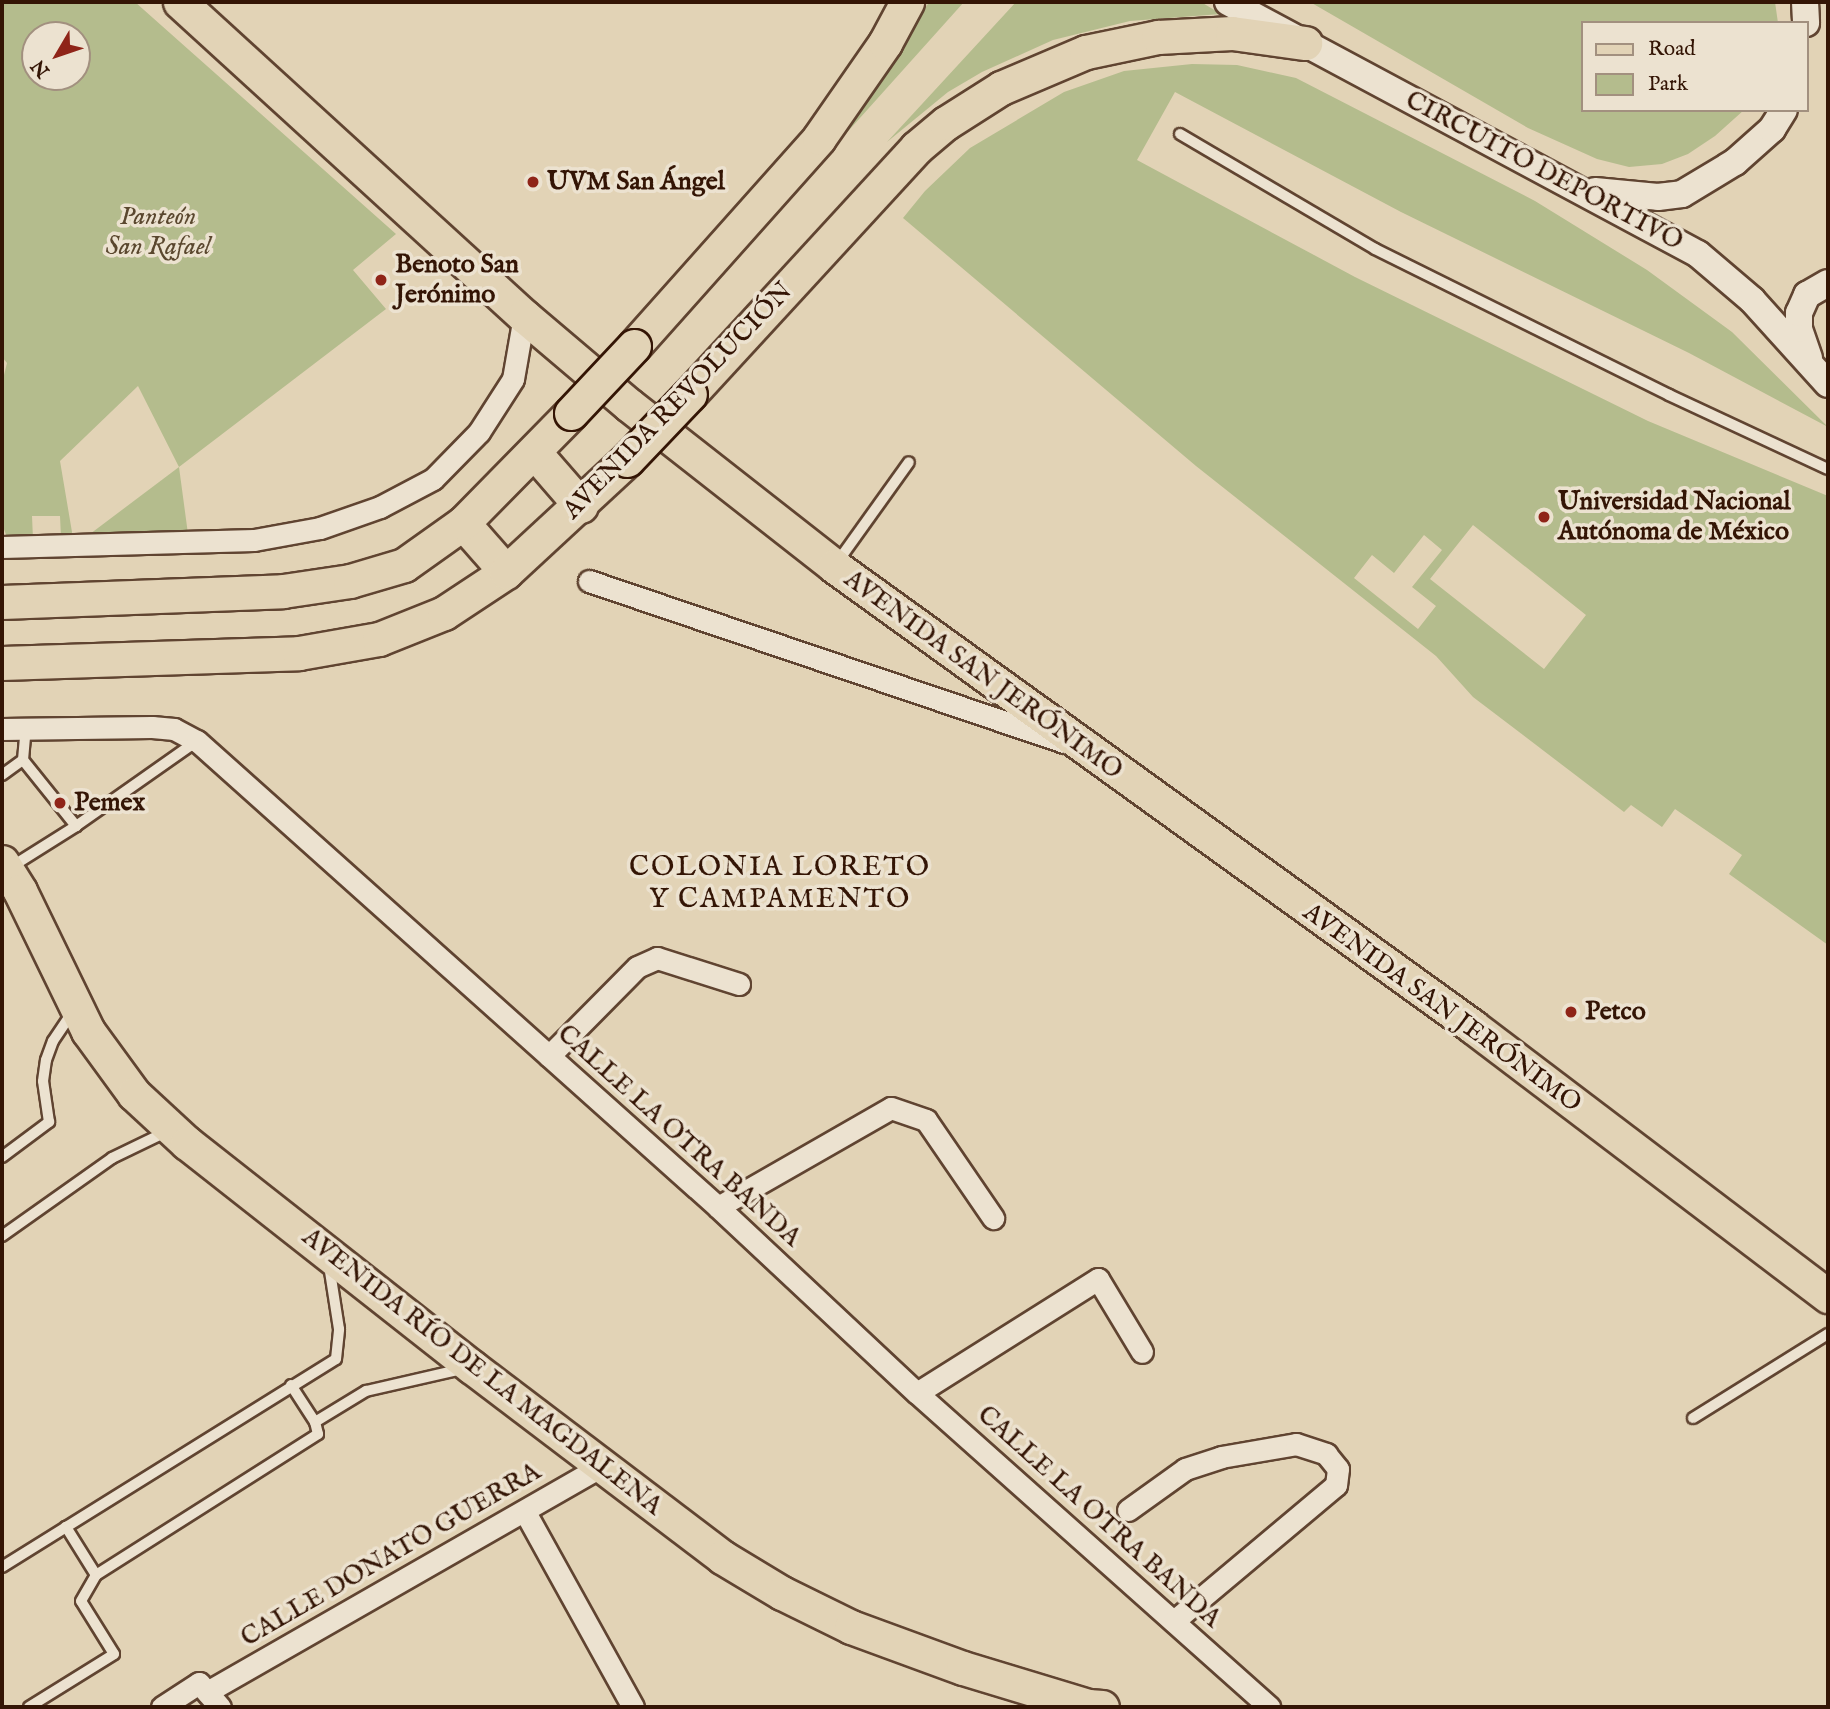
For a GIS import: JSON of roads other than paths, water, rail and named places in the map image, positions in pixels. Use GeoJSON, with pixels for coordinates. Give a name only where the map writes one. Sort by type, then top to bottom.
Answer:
{"type":"FeatureCollection","features":[{"type":"Feature","properties":{"kind":"main road","name":"AVENIDA SAN JERÓNIMO"},"geometry":{"type":"LineString","coordinates":[[180,2],[524,316],[629,405],[834,566],[1084,749],[1472,1026],[1828,1296]]}},
{"type":"Feature","properties":{"kind":"main road"},"geometry":{"type":"LineString","coordinates":[[2,602],[284,591],[350,581],[404,565],[463,523],[535,453],[820,138],[885,43],[907,2]]}},
{"type":"Feature","properties":{"kind":"main road","name":"AVENIDA REVOLUCIÓN"},"geometry":{"type":"LineString","coordinates":[[2,663],[299,653],[379,639],[444,613],[506,572],[582,506],[690,394],[916,148],[946,122],[990,94],[1049,65],[1086,52],[1158,37],[1232,33],[1305,43]]}},
{"type":"Feature","properties":{"kind":"main road"},"geometry":{"type":"LineString","coordinates":[[535,453],[582,506]]}},
{"type":"Feature","properties":{"kind":"main road"},"geometry":{"type":"LineString","coordinates":[[463,523],[506,572]]}},
{"type":"Feature","properties":{"kind":"main road","name":"AVENIDA RÍO DE LA MAGDALENA"},"geometry":{"type":"LineString","coordinates":[[5,866],[76,1008],[117,1074],[171,1130],[472,1367],[722,1557],[782,1592],[851,1627],[963,1668],[1093,1707]]}},
{"type":"Feature","properties":{"kind":"street","name":"CIRCUITO DEPORTIVO"},"geometry":{"type":"LineString","coordinates":[[1228,2],[1698,254],[1752,300],[1820,375]]}},
{"type":"Feature","properties":{"kind":"street"},"geometry":{"type":"LineString","coordinates":[[1805,2],[1806,21]]}},
{"type":"Feature","properties":{"kind":"street"},"geometry":{"type":"LineString","coordinates":[[1583,190],[1658,197],[1682,194],[1735,162],[1772,129],[1783,112]]}},
{"type":"Feature","properties":{"kind":"street"},"geometry":{"type":"LineString","coordinates":[[1820,375],[1799,329],[1799,313],[1807,295],[1828,282]]}},
{"type":"Feature","properties":{"kind":"street"},"geometry":{"type":"LineString","coordinates":[[2,547],[254,540],[320,528],[380,507],[433,479],[479,432],[513,379],[524,316]]}},
{"type":"Feature","properties":{"kind":"street"},"geometry":{"type":"LineString","coordinates":[[589,581],[1084,749]]}},
{"type":"Feature","properties":{"kind":"street","name":"CALLE LA OTRA BANDA"},"geometry":{"type":"LineString","coordinates":[[2,729],[152,727],[174,729],[197,741],[718,1207],[917,1393],[1270,1707]]}},
{"type":"Feature","properties":{"kind":"street"},"geometry":{"type":"LineString","coordinates":[[549,1056],[637,967],[657,958],[739,984]]}},
{"type":"Feature","properties":{"kind":"street"},"geometry":{"type":"LineString","coordinates":[[718,1207],[891,1108],[926,1120],[993,1218]]}},
{"type":"Feature","properties":{"kind":"street"},"geometry":{"type":"LineString","coordinates":[[917,1393],[1098,1279],[1142,1352]]}},
{"type":"Feature","properties":{"kind":"street"},"geometry":{"type":"LineString","coordinates":[[1128,1510],[1185,1469],[1221,1457],[1296,1444],[1326,1454],[1338,1469],[1336,1485],[1174,1621]]}},
{"type":"Feature","properties":{"kind":"street","name":"CALLE DONATO GUERRA"},"geometry":{"type":"LineString","coordinates":[[162,1707],[209,1694],[602,1466]]}},
{"type":"Feature","properties":{"kind":"street"},"geometry":{"type":"LineString","coordinates":[[525,1512],[633,1707]]}},
{"type":"Feature","properties":{"kind":"lane"},"geometry":{"type":"LineString","coordinates":[[1180,134],[1375,249],[1669,395],[1828,469]]}},
{"type":"Feature","properties":{"kind":"lane"},"geometry":{"type":"LineString","coordinates":[[834,566],[909,462]]}},
{"type":"Feature","properties":{"kind":"lane"},"geometry":{"type":"LineString","coordinates":[[26,728],[23,760],[76,826]]}},
{"type":"Feature","properties":{"kind":"lane"},"geometry":{"type":"LineString","coordinates":[[5,866],[76,826],[197,741]]}},
{"type":"Feature","properties":{"kind":"lane"},"geometry":{"type":"LineString","coordinates":[[2,775],[23,760]]}},
{"type":"Feature","properties":{"kind":"lane"},"geometry":{"type":"LineString","coordinates":[[2,1157],[49,1122],[43,1081],[46,1060],[58,1032],[76,1008]]}},
{"type":"Feature","properties":{"kind":"lane"},"geometry":{"type":"LineString","coordinates":[[2,1236],[112,1158],[171,1130]]}},
{"type":"Feature","properties":{"kind":"lane"},"geometry":{"type":"LineString","coordinates":[[2,1567],[336,1359],[339,1329],[326,1252]]}},
{"type":"Feature","properties":{"kind":"lane"},"geometry":{"type":"LineString","coordinates":[[1693,1418],[1828,1334]]}},
{"type":"Feature","properties":{"kind":"lane"},"geometry":{"type":"LineString","coordinates":[[315,1422],[366,1391],[472,1367]]}},
{"type":"Feature","properties":{"kind":"lane"},"geometry":{"type":"LineString","coordinates":[[29,1707],[114,1654],[80,1601],[96,1574],[318,1434],[315,1422],[291,1385]]}},
{"type":"Feature","properties":{"kind":"lane"},"geometry":{"type":"LineString","coordinates":[[66,1527],[96,1574]]}},
{"type":"Feature","properties":{"kind":"place","name":"UVM San Ángel"},"geometry":{"type":"Point","coordinates":[533,182]}},
{"type":"Feature","properties":{"kind":"place","name":"Benoto San Jerónimo"},"geometry":{"type":"Point","coordinates":[381,280]}},
{"type":"Feature","properties":{"kind":"place","name":"Universidad Nacional Autónoma de México"},"geometry":{"type":"Point","coordinates":[1544,517]}},
{"type":"Feature","properties":{"kind":"place","name":"Pemex"},"geometry":{"type":"Point","coordinates":[60,803]}},
{"type":"Feature","properties":{"kind":"place","name":"Petco"},"geometry":{"type":"Point","coordinates":[1571,1012]}},
{"type":"Feature","properties":{"kind":"district","name":"COLONIA LORETO Y CAMPAMENTO"},"geometry":{"type":"Point","coordinates":[780,884]}},
{"type":"Feature","properties":{"kind":"park label","name":"Panteón San Rafael"},"geometry":{"type":"Point","coordinates":[158,232]}}]}
